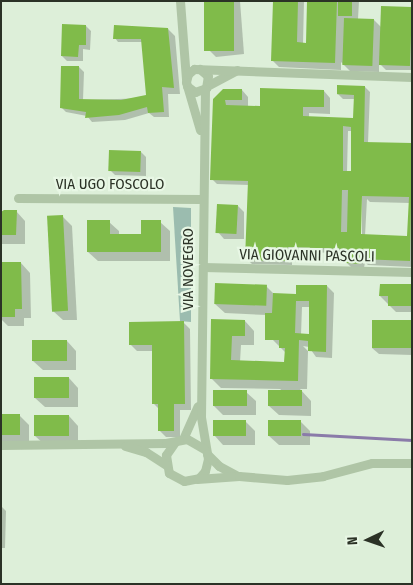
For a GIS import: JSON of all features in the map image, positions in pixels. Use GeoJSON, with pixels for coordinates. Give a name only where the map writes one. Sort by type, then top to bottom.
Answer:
{"type":"FeatureCollection","features":[{"type":"Feature","properties":{"kind":"street","name":"VIA NOVEGRO"},"geometry":{"type":"LineString","coordinates":[[180,1],[186,83],[202,146]]}},
{"type":"Feature","properties":{"kind":"street","name":"VIA NOVEGRO"},"geometry":{"type":"LineString","coordinates":[[182,28],[189,56],[198,69]]}},
{"type":"Feature","properties":{"kind":"street"},"geometry":{"type":"LineString","coordinates":[[237,69],[206,88],[195,92],[186,83],[189,72],[198,69],[237,69],[412,77]]}},
{"type":"Feature","properties":{"kind":"street"},"geometry":{"type":"LineString","coordinates":[[198,69],[208,75],[206,88]]}},
{"type":"Feature","properties":{"kind":"street","name":"VIA NOVEGRO"},"geometry":{"type":"LineString","coordinates":[[196,479],[206,468],[202,391],[202,146],[206,88]]}},
{"type":"Feature","properties":{"kind":"street","name":"VIA UGO FOSCOLO"},"geometry":{"type":"LineString","coordinates":[[18,198],[202,199]]}},
{"type":"Feature","properties":{"kind":"street","name":"VIA GIOVANNI PASCOLI"},"geometry":{"type":"LineString","coordinates":[[202,267],[412,272]]}},
{"type":"Feature","properties":{"kind":"street","name":"VIA NOVEGRO"},"geometry":{"type":"LineString","coordinates":[[166,465],[167,452],[179,440],[195,418],[202,391]]}},
{"type":"Feature","properties":{"kind":"street"},"geometry":{"type":"LineString","coordinates":[[1,445],[196,441],[221,468],[239,476]]}},
{"type":"Feature","properties":{"kind":"street"},"geometry":{"type":"LineString","coordinates":[[113,444],[142,450],[166,465],[177,480],[239,476],[287,480],[323,476],[372,463],[412,463]]}},
{"type":"Feature","properties":{"kind":"green space"},"geometry":{"type":"Polygon","coordinates":[[[173,207],[191,208],[191,322],[180,321],[173,207]]]}},
{"type":"Feature","properties":{"kind":"building"},"geometry":{"type":"Polygon","coordinates":[[[204,1],[234,1],[234,51],[204,51],[204,1]]]}},
{"type":"Feature","properties":{"kind":"building"},"geometry":{"type":"Polygon","coordinates":[[[273,1],[298,1],[297,42],[306,43],[307,1],[337,1],[335,63],[271,61],[273,1]]]}},
{"type":"Feature","properties":{"kind":"building"},"geometry":{"type":"Polygon","coordinates":[[[338,1],[352,1],[352,16],[338,16],[338,1]]]}},
{"type":"Feature","properties":{"kind":"building"},"geometry":{"type":"Polygon","coordinates":[[[381,6],[412,7],[410,66],[379,65],[381,6]]]}},
{"type":"Feature","properties":{"kind":"building"},"geometry":{"type":"Polygon","coordinates":[[[344,18],[374,19],[372,66],[342,65],[344,18]]]}},
{"type":"Feature","properties":{"kind":"building"},"geometry":{"type":"Polygon","coordinates":[[[62,24],[86,25],[86,45],[79,45],[78,57],[61,56],[62,24]]]}},
{"type":"Feature","properties":{"kind":"building"},"geometry":{"type":"Polygon","coordinates":[[[114,25],[168,28],[174,88],[162,87],[164,112],[148,113],[147,107],[119,115],[85,118],[86,112],[60,108],[61,66],[79,66],[79,99],[121,100],[146,95],[141,39],[113,39],[114,25]]]}},
{"type":"Feature","properties":{"kind":"building"},"geometry":{"type":"Polygon","coordinates":[[[337,85],[365,86],[364,142],[412,143],[410,261],[360,259],[360,264],[346,263],[346,249],[288,247],[287,261],[245,260],[248,181],[210,180],[213,99],[223,89],[242,89],[242,100],[225,100],[226,105],[260,106],[260,88],[324,90],[324,107],[303,107],[303,116],[353,118],[354,95],[337,94],[337,85]],[[343,126],[343,171],[351,171],[351,127],[343,126]],[[342,190],[341,232],[347,232],[348,190],[342,190]],[[362,196],[361,234],[407,236],[409,197],[362,196]]]}},
{"type":"Feature","properties":{"kind":"building"},"geometry":{"type":"Polygon","coordinates":[[[109,150],[141,151],[140,172],[108,171],[109,150]]]}},
{"type":"Feature","properties":{"kind":"building"},"geometry":{"type":"Polygon","coordinates":[[[217,204],[238,205],[236,234],[215,233],[217,204]]]}},
{"type":"Feature","properties":{"kind":"building"},"geometry":{"type":"Polygon","coordinates":[[[4,210],[17,210],[16,235],[1,235],[1,212],[4,210]]]}},
{"type":"Feature","properties":{"kind":"building"},"geometry":{"type":"Polygon","coordinates":[[[63,215],[68,311],[52,312],[47,216],[63,215]]]}},
{"type":"Feature","properties":{"kind":"building"},"geometry":{"type":"Polygon","coordinates":[[[87,220],[110,220],[110,234],[141,234],[141,220],[161,220],[161,252],[87,252],[87,220]]]}},
{"type":"Feature","properties":{"kind":"building"},"geometry":{"type":"Polygon","coordinates":[[[1,262],[21,262],[22,309],[15,309],[15,317],[1,317],[1,262]]]}},
{"type":"Feature","properties":{"kind":"building"},"geometry":{"type":"Polygon","coordinates":[[[215,283],[267,285],[266,306],[214,304],[215,283]]]}},
{"type":"Feature","properties":{"kind":"building"},"geometry":{"type":"Polygon","coordinates":[[[380,284],[412,284],[412,306],[388,306],[388,296],[379,296],[380,284]]]}},
{"type":"Feature","properties":{"kind":"building"},"geometry":{"type":"Polygon","coordinates":[[[296,285],[327,285],[326,352],[308,351],[308,341],[299,340],[298,381],[210,379],[211,319],[245,320],[245,336],[232,336],[231,360],[284,362],[285,348],[279,348],[279,340],[265,340],[265,313],[272,313],[273,293],[296,294],[296,285]],[[296,301],[295,333],[309,334],[309,301],[296,301]]]}},
{"type":"Feature","properties":{"kind":"building"},"geometry":{"type":"Polygon","coordinates":[[[372,320],[412,320],[412,348],[372,348],[372,320]]]}},
{"type":"Feature","properties":{"kind":"building"},"geometry":{"type":"Polygon","coordinates":[[[184,321],[185,404],[174,404],[174,431],[158,431],[158,404],[152,404],[152,345],[129,345],[129,322],[184,321]]]}},
{"type":"Feature","properties":{"kind":"building"},"geometry":{"type":"Polygon","coordinates":[[[32,340],[67,340],[67,361],[32,361],[32,340]]]}},
{"type":"Feature","properties":{"kind":"building"},"geometry":{"type":"Polygon","coordinates":[[[34,377],[69,377],[69,398],[34,398],[34,377]]]}},
{"type":"Feature","properties":{"kind":"building"},"geometry":{"type":"Polygon","coordinates":[[[213,390],[247,390],[247,406],[213,406],[213,390]]]}},
{"type":"Feature","properties":{"kind":"building"},"geometry":{"type":"Polygon","coordinates":[[[268,390],[302,390],[302,406],[268,406],[268,390]]]}},
{"type":"Feature","properties":{"kind":"building"},"geometry":{"type":"Polygon","coordinates":[[[1,414],[20,414],[20,435],[1,435],[1,414]]]}},
{"type":"Feature","properties":{"kind":"building"},"geometry":{"type":"Polygon","coordinates":[[[34,415],[69,415],[69,436],[34,436],[34,415]]]}},
{"type":"Feature","properties":{"kind":"building"},"geometry":{"type":"Polygon","coordinates":[[[213,420],[246,420],[246,436],[213,436],[213,420]]]}},
{"type":"Feature","properties":{"kind":"building"},"geometry":{"type":"Polygon","coordinates":[[[268,420],[301,420],[301,436],[268,436],[268,420]]]}},
{"type":"Feature","properties":{"kind":"waterway"},"geometry":{"type":"LineString","coordinates":[[303,434],[412,440]]}}]}
